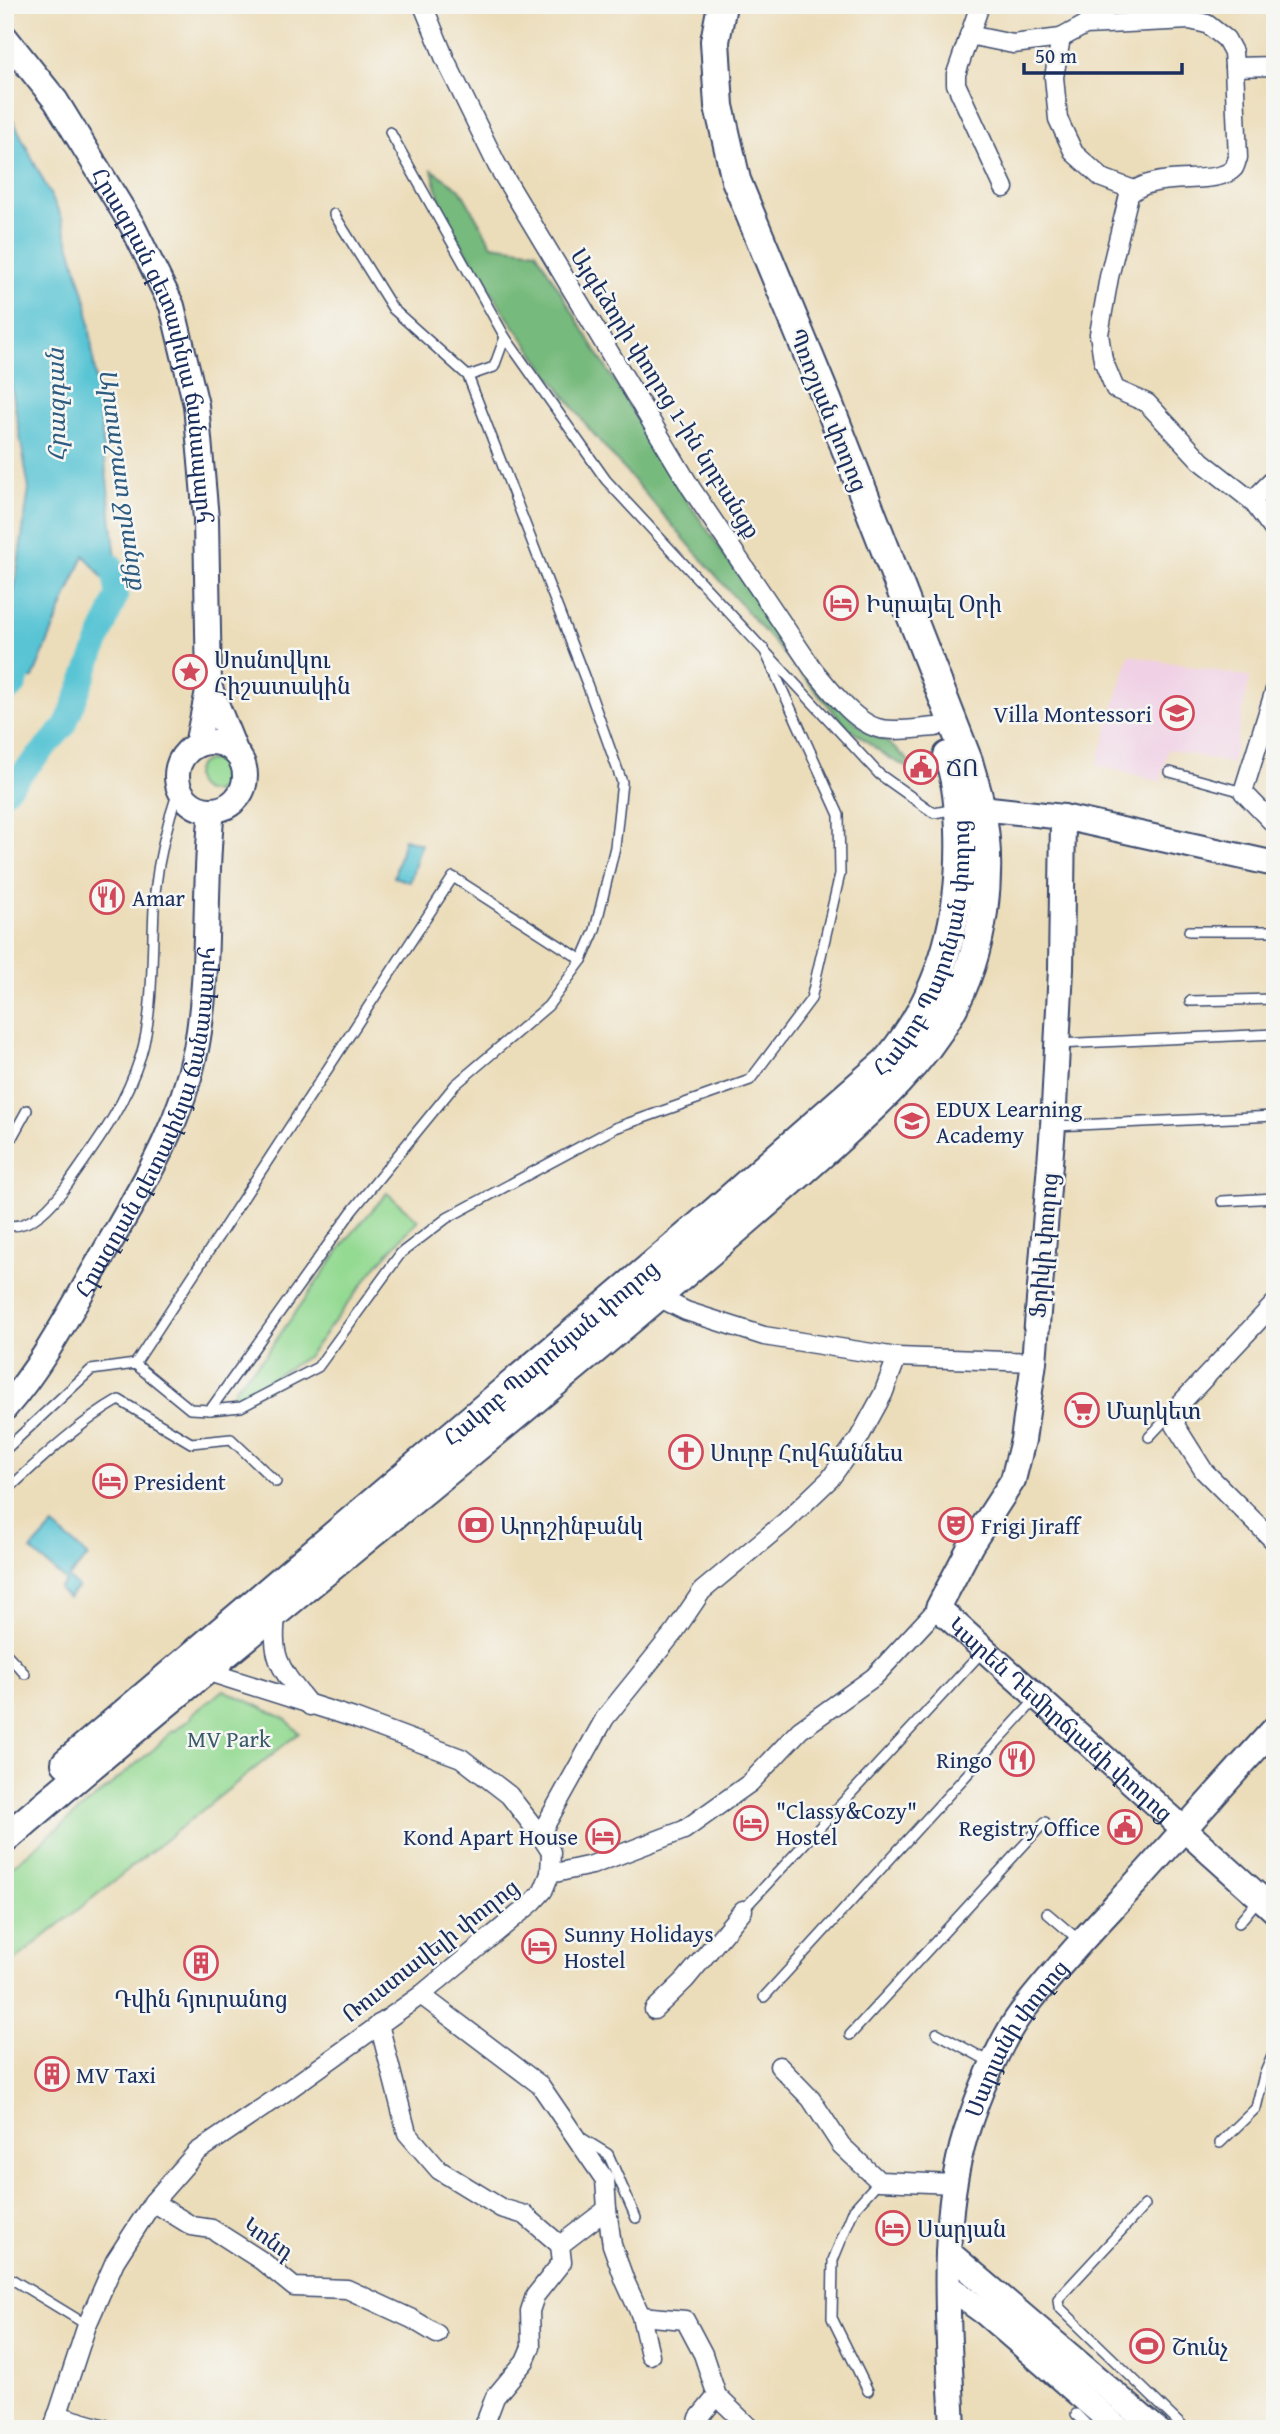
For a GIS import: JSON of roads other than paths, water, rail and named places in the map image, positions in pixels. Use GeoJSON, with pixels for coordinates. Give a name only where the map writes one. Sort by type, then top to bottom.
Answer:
{"type":"FeatureCollection","features":[{"type":"Feature","properties":{"kind":"main road","name":"Պռոշյան փողոց"},"geometry":{"type":"LineString","coordinates":[[709,5],[700,53],[702,108],[721,185],[970,808]]}},
{"type":"Feature","properties":{"kind":"main road","name":"Պռոշյան փողոց"},"geometry":{"type":"LineString","coordinates":[[722,5],[715,41],[719,106],[736,180],[827,400],[968,761],[970,808]]}},
{"type":"Feature","properties":{"kind":"main road","name":"Հակոբ Պարոնյան փողոց"},"geometry":{"type":"LineString","coordinates":[[11,1827],[161,1708],[195,1666],[277,1611],[501,1428],[760,1209],[883,1097],[940,1029],[966,979],[976,948],[984,899],[985,869],[970,808]]}},
{"type":"Feature","properties":{"kind":"main road","name":"Հակոբ Պարոնյան փողոց"},"geometry":{"type":"LineString","coordinates":[[11,1827],[887,1061],[923,1010],[941,971],[950,941],[970,808]]}},
{"type":"Feature","properties":{"kind":"street","name":"Այգեձորի փողոց 1-ին նրբանցք"},"geometry":{"type":"LineString","coordinates":[[423,5],[445,59],[498,164],[691,488],[813,669],[833,693],[868,724],[881,729],[936,727]]}},
{"type":"Feature","properties":{"kind":"street"},"geometry":{"type":"LineString","coordinates":[[980,5],[956,74],[956,84],[1004,188]]}},
{"type":"Feature","properties":{"kind":"street"},"geometry":{"type":"LineString","coordinates":[[969,35],[1013,44],[1061,38],[1085,25],[1190,20],[1208,24],[1226,39],[1233,52],[1234,67],[1238,158],[1234,168],[1223,175],[1154,182],[1134,190],[1125,203],[1099,334],[1103,360],[1115,389],[1147,403],[1201,461],[1252,501],[1275,532]]}},
{"type":"Feature","properties":{"kind":"street","name":"Հրազդան գետափնյա ճանապարհ"},"geometry":{"type":"LineString","coordinates":[[5,37],[63,113],[132,225],[172,306],[196,404],[206,519],[209,686],[197,746],[181,760],[178,770],[179,788]]}},
{"type":"Feature","properties":{"kind":"street"},"geometry":{"type":"LineString","coordinates":[[1061,38],[1054,77],[1058,120],[1074,153],[1102,178],[1134,190]]}},
{"type":"Feature","properties":{"kind":"street"},"geometry":{"type":"LineString","coordinates":[[1234,67],[1275,66]]}},
{"type":"Feature","properties":{"kind":"street"},"geometry":{"type":"LineString","coordinates":[[1252,501],[1275,478]]}},
{"type":"Feature","properties":{"kind":"street","name":"Հրազդան գետափնյա ճանապարհ"},"geometry":{"type":"LineString","coordinates":[[5,1408],[56,1336],[165,1146],[185,1098],[196,1046],[204,979],[205,894],[212,810],[231,804],[242,790],[245,771],[209,686]]}},
{"type":"Feature","properties":{"kind":"street"},"geometry":{"type":"LineString","coordinates":[[1275,690],[1243,792],[1275,825]]}},
{"type":"Feature","properties":{"kind":"street"},"geometry":{"type":"LineString","coordinates":[[197,746],[218,743],[236,753]]}},
{"type":"Feature","properties":{"kind":"street"},"geometry":{"type":"LineString","coordinates":[[179,788],[195,806],[212,810]]}},
{"type":"Feature","properties":{"kind":"street"},"geometry":{"type":"LineString","coordinates":[[970,808],[1063,817],[1275,864]]}},
{"type":"Feature","properties":{"kind":"street","name":"Ֆրիկի փողոց"},"geometry":{"type":"LineString","coordinates":[[939,1608],[971,1545],[1013,1480],[1023,1440],[1034,1362],[1053,1126],[1061,956],[1063,817]]}},
{"type":"Feature","properties":{"kind":"street"},"geometry":{"type":"LineString","coordinates":[[660,1294],[668,1302],[686,1311],[764,1336],[897,1357],[1034,1362]]}},
{"type":"Feature","properties":{"kind":"street"},"geometry":{"type":"LineString","coordinates":[[1275,1303],[1167,1420],[1204,1471],[1275,1542]]}},
{"type":"Feature","properties":{"kind":"street"},"geometry":{"type":"LineString","coordinates":[[540,1835],[605,1718],[675,1631],[702,1591],[785,1522],[830,1479],[859,1438],[883,1394],[897,1357]]}},
{"type":"Feature","properties":{"kind":"street","name":"Կարեն Դեմիրճյանի փողոց"},"geometry":{"type":"LineString","coordinates":[[939,1608],[1267,1904]]}},
{"type":"Feature","properties":{"kind":"street","name":"Ռուստավելի փողոց"},"geometry":{"type":"LineString","coordinates":[[55,2422],[86,2325],[115,2261],[153,2202],[197,2152],[421,1994],[533,1902],[550,1874],[592,1865],[684,1830],[750,1783],[800,1730],[874,1677],[939,1608]]}},
{"type":"Feature","properties":{"kind":"street"},"geometry":{"type":"LineString","coordinates":[[277,1611],[273,1634],[280,1668],[310,1706]]}},
{"type":"Feature","properties":{"kind":"street"},"geometry":{"type":"LineString","coordinates":[[195,1666],[310,1706],[354,1718],[461,1758],[509,1795],[540,1835],[551,1852],[550,1874]]}},
{"type":"Feature","properties":{"kind":"street","name":"Սարյանի փողոց"},"geometry":{"type":"LineString","coordinates":[[953,2429],[948,2252],[955,2184],[966,2134],[994,2063],[1020,2015],[1182,1829],[1275,1728]]}},
{"type":"Feature","properties":{"kind":"street"},"geometry":{"type":"LineString","coordinates":[[654,2010],[685,1979],[743,1910]]}},
{"type":"Feature","properties":{"kind":"street"},"geometry":{"type":"LineString","coordinates":[[421,1994],[540,2085],[606,2180],[612,2245],[641,2316],[650,2355]]}},
{"type":"Feature","properties":{"kind":"street"},"geometry":{"type":"LineString","coordinates":[[379,2024],[407,2133],[439,2169],[501,2208],[525,2215],[561,2245],[562,2262],[535,2296],[530,2311],[531,2347],[525,2361],[495,2397],[483,2429]]}},
{"type":"Feature","properties":{"kind":"street"},"geometry":{"type":"LineString","coordinates":[[779,2066],[811,2099],[841,2145],[879,2181],[955,2184]]}},
{"type":"Feature","properties":{"kind":"street","name":"Կոնդ"},"geometry":{"type":"LineString","coordinates":[[153,2202],[192,2227],[212,2229],[262,2261],[294,2287],[348,2289],[438,2334]]}},
{"type":"Feature","properties":{"kind":"street"},"geometry":{"type":"LineString","coordinates":[[561,2245],[607,2209]]}},
{"type":"Feature","properties":{"kind":"street"},"geometry":{"type":"LineString","coordinates":[[948,2252],[1156,2429]]}},
{"type":"Feature","properties":{"kind":"street"},"geometry":{"type":"LineString","coordinates":[[949,2287],[985,2313],[1119,2429]]}},
{"type":"Feature","properties":{"kind":"street"},"geometry":{"type":"LineString","coordinates":[[641,2316],[685,2320],[703,2354],[717,2396],[751,2429]]}},
{"type":"Feature","properties":{"kind":"street"},"geometry":{"type":"LineString","coordinates":[[696,2429],[699,2418],[717,2396]]}},
{"type":"Feature","properties":{"kind":"street"},"geometry":{"type":"LineString","coordinates":[[55,2422],[99,2428]]}},
{"type":"Feature","properties":{"kind":"lane"},"geometry":{"type":"LineString","coordinates":[[390,132],[505,337],[606,480],[879,774],[934,813],[970,808]]}},
{"type":"Feature","properties":{"kind":"lane"},"geometry":{"type":"LineString","coordinates":[[210,1410],[352,1211],[440,1103],[455,1085],[548,1006],[582,960],[595,930],[615,847],[622,782],[468,376],[393,309],[334,214]]}},
{"type":"Feature","properties":{"kind":"lane"},"geometry":{"type":"LineString","coordinates":[[468,376],[494,367],[505,337]]}},
{"type":"Feature","properties":{"kind":"lane"},"geometry":{"type":"LineString","coordinates":[[5,1450],[91,1370],[135,1364],[190,1409],[241,1407],[318,1367],[401,1253],[447,1218],[615,1128],[750,1080],[811,999],[840,874],[839,815],[764,649]]}},
{"type":"Feature","properties":{"kind":"lane"},"geometry":{"type":"LineString","coordinates":[[1170,772],[1243,792]]}},
{"type":"Feature","properties":{"kind":"lane"},"geometry":{"type":"LineString","coordinates":[[5,1225],[32,1222],[62,1192],[113,1122],[129,1087],[141,1053],[145,1027],[155,892],[164,833],[179,788]]}},
{"type":"Feature","properties":{"kind":"lane"},"geometry":{"type":"LineString","coordinates":[[135,1364],[453,877],[582,960]]}},
{"type":"Feature","properties":{"kind":"lane"},"geometry":{"type":"LineString","coordinates":[[1189,931],[1275,931]]}},
{"type":"Feature","properties":{"kind":"lane"},"geometry":{"type":"LineString","coordinates":[[1190,1002],[1275,999]]}},
{"type":"Feature","properties":{"kind":"lane"},"geometry":{"type":"LineString","coordinates":[[1056,1044],[1275,1034]]}},
{"type":"Feature","properties":{"kind":"lane"},"geometry":{"type":"LineString","coordinates":[[5,1150],[27,1110]]}},
{"type":"Feature","properties":{"kind":"lane"},"geometry":{"type":"LineString","coordinates":[[1053,1126],[1275,1116]]}},
{"type":"Feature","properties":{"kind":"lane"},"geometry":{"type":"LineString","coordinates":[[1222,1201],[1275,1198]]}},
{"type":"Feature","properties":{"kind":"lane"},"geometry":{"type":"LineString","coordinates":[[5,1492],[103,1408],[119,1400],[191,1443],[231,1440],[276,1482]]}},
{"type":"Feature","properties":{"kind":"lane"},"geometry":{"type":"LineString","coordinates":[[1149,1437],[1167,1420]]}},
{"type":"Feature","properties":{"kind":"lane"},"geometry":{"type":"LineString","coordinates":[[743,1910],[984,1650]]}},
{"type":"Feature","properties":{"kind":"lane"},"geometry":{"type":"LineString","coordinates":[[5,1652],[25,1674]]}},
{"type":"Feature","properties":{"kind":"lane"},"geometry":{"type":"LineString","coordinates":[[764,1997],[1038,1698]]}},
{"type":"Feature","properties":{"kind":"lane"},"geometry":{"type":"LineString","coordinates":[[849,2035],[1045,1822]]}},
{"type":"Feature","properties":{"kind":"lane"},"geometry":{"type":"LineString","coordinates":[[1001,1871],[1009,1879]]}},
{"type":"Feature","properties":{"kind":"lane"},"geometry":{"type":"LineString","coordinates":[[1239,1923],[1267,1904]]}},
{"type":"Feature","properties":{"kind":"lane"},"geometry":{"type":"LineString","coordinates":[[1047,1913],[1082,1942]]}},
{"type":"Feature","properties":{"kind":"lane"},"geometry":{"type":"LineString","coordinates":[[892,1989],[900,1997]]}},
{"type":"Feature","properties":{"kind":"lane"},"geometry":{"type":"LineString","coordinates":[[937,2033],[994,2063]]}},
{"type":"Feature","properties":{"kind":"lane"},"geometry":{"type":"LineString","coordinates":[[1220,2143],[1256,2108],[1264,2075],[1275,2049]]}},
{"type":"Feature","properties":{"kind":"lane"},"geometry":{"type":"LineString","coordinates":[[575,2133],[608,2154],[636,2218]]}},
{"type":"Feature","properties":{"kind":"lane"},"geometry":{"type":"LineString","coordinates":[[868,2391],[832,2318],[833,2260],[853,2209],[879,2181]]}},
{"type":"Feature","properties":{"kind":"lane"},"geometry":{"type":"LineString","coordinates":[[1145,2206],[1058,2300],[1059,2307],[1185,2429]]}},
{"type":"Feature","properties":{"kind":"lane"},"geometry":{"type":"LineString","coordinates":[[5,2275],[86,2325]]}},
{"type":"Feature","properties":{"kind":"lane"},"geometry":{"type":"LineString","coordinates":[[1076,2414],[1091,2429]]}},
{"type":"Feature","properties":{"kind":"water"},"geometry":{"type":"Polygon","coordinates":[[[5,104],[61,216],[87,304],[117,567],[117,595],[84,555],[33,678],[9,681],[12,606],[29,489],[5,348],[5,104]]]}},
{"type":"Feature","properties":{"kind":"water"},"geometry":{"type":"Polygon","coordinates":[[[404,839],[421,844],[410,882],[394,877],[404,839]]]}},
{"type":"Feature","properties":{"kind":"water"},"geometry":{"type":"Polygon","coordinates":[[[53,1526],[88,1556],[68,1578],[78,1587],[68,1598],[59,1589],[66,1581],[31,1550],[53,1526]]]}},
{"type":"Feature","properties":{"kind":"waterway","name":"Արտաշատ ջրանցք"},"geometry":{"type":"LineString","coordinates":[[5,792],[65,726],[117,595],[112,565]]}},
{"type":"Feature","properties":{"kind":"waterway","name":"Հրազդան"},"geometry":{"type":"LineString","coordinates":[[5,684],[9,681],[26,631]]}},
{"type":"Feature","properties":{"kind":"place","name":"Իսրայել Օրի"},"geometry":{"type":"Point","coordinates":[841,603]}},
{"type":"Feature","properties":{"kind":"place","name":"Սոսնովկու Հիշատակին"},"geometry":{"type":"Point","coordinates":[190,672]}},
{"type":"Feature","properties":{"kind":"place","name":"Villa Montessori"},"geometry":{"type":"Point","coordinates":[1177,713]}},
{"type":"Feature","properties":{"kind":"place","name":"ՃՈ"},"geometry":{"type":"Point","coordinates":[921,767]}},
{"type":"Feature","properties":{"kind":"place","name":"Amar"},"geometry":{"type":"Point","coordinates":[107,897]}},
{"type":"Feature","properties":{"kind":"place","name":"EDUX Learning Academy"},"geometry":{"type":"Point","coordinates":[912,1121]}},
{"type":"Feature","properties":{"kind":"place","name":"Մարկետ"},"geometry":{"type":"Point","coordinates":[1082,1410]}},
{"type":"Feature","properties":{"kind":"place","name":"Սուրբ Հովհաննես"},"geometry":{"type":"Point","coordinates":[686,1452]}},
{"type":"Feature","properties":{"kind":"place","name":"President"},"geometry":{"type":"Point","coordinates":[110,1481]}},
{"type":"Feature","properties":{"kind":"place","name":"Արդշինբանկ"},"geometry":{"type":"Point","coordinates":[476,1525]}},
{"type":"Feature","properties":{"kind":"place","name":"Frigi Jiraff"},"geometry":{"type":"Point","coordinates":[956,1525]}},
{"type":"Feature","properties":{"kind":"place","name":"Ringo"},"geometry":{"type":"Point","coordinates":[1017,1759]}},
{"type":"Feature","properties":{"kind":"place","name":"\"Classy&Cozy\" Hostel"},"geometry":{"type":"Point","coordinates":[751,1823]}},
{"type":"Feature","properties":{"kind":"place","name":"Registry Office"},"geometry":{"type":"Point","coordinates":[1125,1827]}},
{"type":"Feature","properties":{"kind":"place","name":"Kond Apart House"},"geometry":{"type":"Point","coordinates":[603,1836]}},
{"type":"Feature","properties":{"kind":"place","name":"Sunny Holidays Hostel"},"geometry":{"type":"Point","coordinates":[539,1946]}},
{"type":"Feature","properties":{"kind":"place","name":"Դվին հյուրանոց"},"geometry":{"type":"Point","coordinates":[201,1963]}},
{"type":"Feature","properties":{"kind":"place","name":"MV Taxi"},"geometry":{"type":"Point","coordinates":[52,2074]}},
{"type":"Feature","properties":{"kind":"place","name":"Սարյան"},"geometry":{"type":"Point","coordinates":[893,2228]}},
{"type":"Feature","properties":{"kind":"place","name":"Շունչ"},"geometry":{"type":"Point","coordinates":[1147,2346]}},
{"type":"Feature","properties":{"kind":"park label","name":"MV Park"},"geometry":{"type":"Point","coordinates":[229,1738]}}]}
